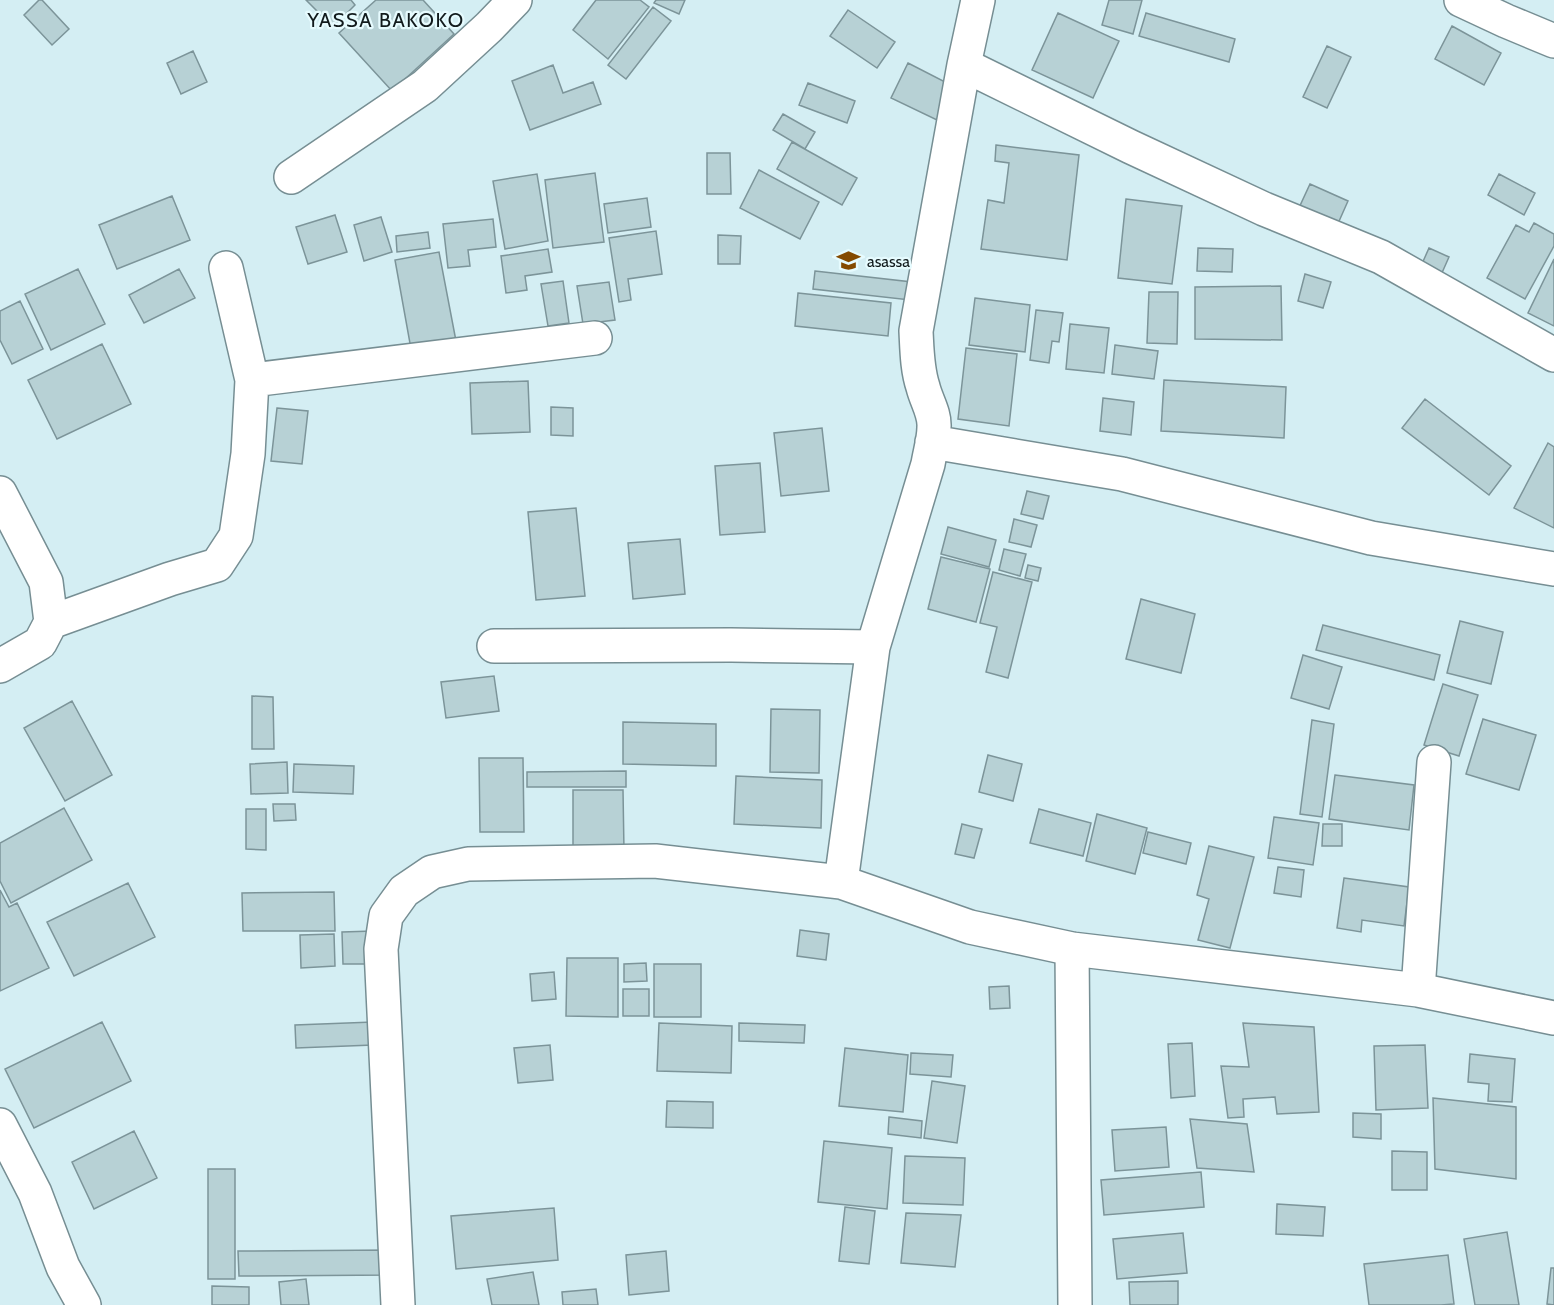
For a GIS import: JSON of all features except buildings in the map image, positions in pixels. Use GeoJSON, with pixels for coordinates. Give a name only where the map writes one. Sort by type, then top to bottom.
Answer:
{"type":"FeatureCollection","features":[{"type":"Feature","properties":{"kind":"street"},"geometry":{"type":"LineString","coordinates":[[291,177],[425,86],[515,0]]}},
{"type":"Feature","properties":{"kind":"street"},"geometry":{"type":"LineString","coordinates":[[841,882],[873,647],[928,464],[932,442],[934,425],[922,387],[915,331],[978,0]]}},
{"type":"Feature","properties":{"kind":"street"},"geometry":{"type":"LineString","coordinates":[[1461,0],[1554,41]]}},
{"type":"Feature","properties":{"kind":"street"},"geometry":{"type":"LineString","coordinates":[[964,65],[1264,209],[1382,257],[1554,355]]}},
{"type":"Feature","properties":{"kind":"street"},"geometry":{"type":"LineString","coordinates":[[51,622],[217,564],[236,536],[248,454],[252,380],[226,268]]}},
{"type":"Feature","properties":{"kind":"street"},"geometry":{"type":"LineString","coordinates":[[252,380],[595,338]]}},
{"type":"Feature","properties":{"kind":"street"},"geometry":{"type":"LineString","coordinates":[[932,442],[1122,474],[1371,538],[1554,569]]}},
{"type":"Feature","properties":{"kind":"street"},"geometry":{"type":"LineString","coordinates":[[0,493],[45,582],[51,622],[40,643],[0,666]]}},
{"type":"Feature","properties":{"kind":"street"},"geometry":{"type":"LineString","coordinates":[[494,646],[873,647]]}},
{"type":"Feature","properties":{"kind":"street"},"geometry":{"type":"LineString","coordinates":[[1418,990],[1434,762]]}},
{"type":"Feature","properties":{"kind":"street"},"geometry":{"type":"LineString","coordinates":[[398,1305],[381,949],[386,916],[404,891],[432,872],[468,864],[655,861],[841,882],[970,927],[1072,949],[1418,990],[1554,1018]]}},
{"type":"Feature","properties":{"kind":"street"},"geometry":{"type":"LineString","coordinates":[[1072,949],[1075,1305]]}},
{"type":"Feature","properties":{"kind":"street"},"geometry":{"type":"LineString","coordinates":[[0,1125],[35,1194],[63,1267],[84,1305]]}},
{"type":"Feature","properties":{"kind":"place","name":"asassa"},"geometry":{"type":"Point","coordinates":[849,261]}},
{"type":"Feature","properties":{"kind":"district","name":"YASSA BAKOKO"},"geometry":{"type":"Point","coordinates":[386,20]}}]}
